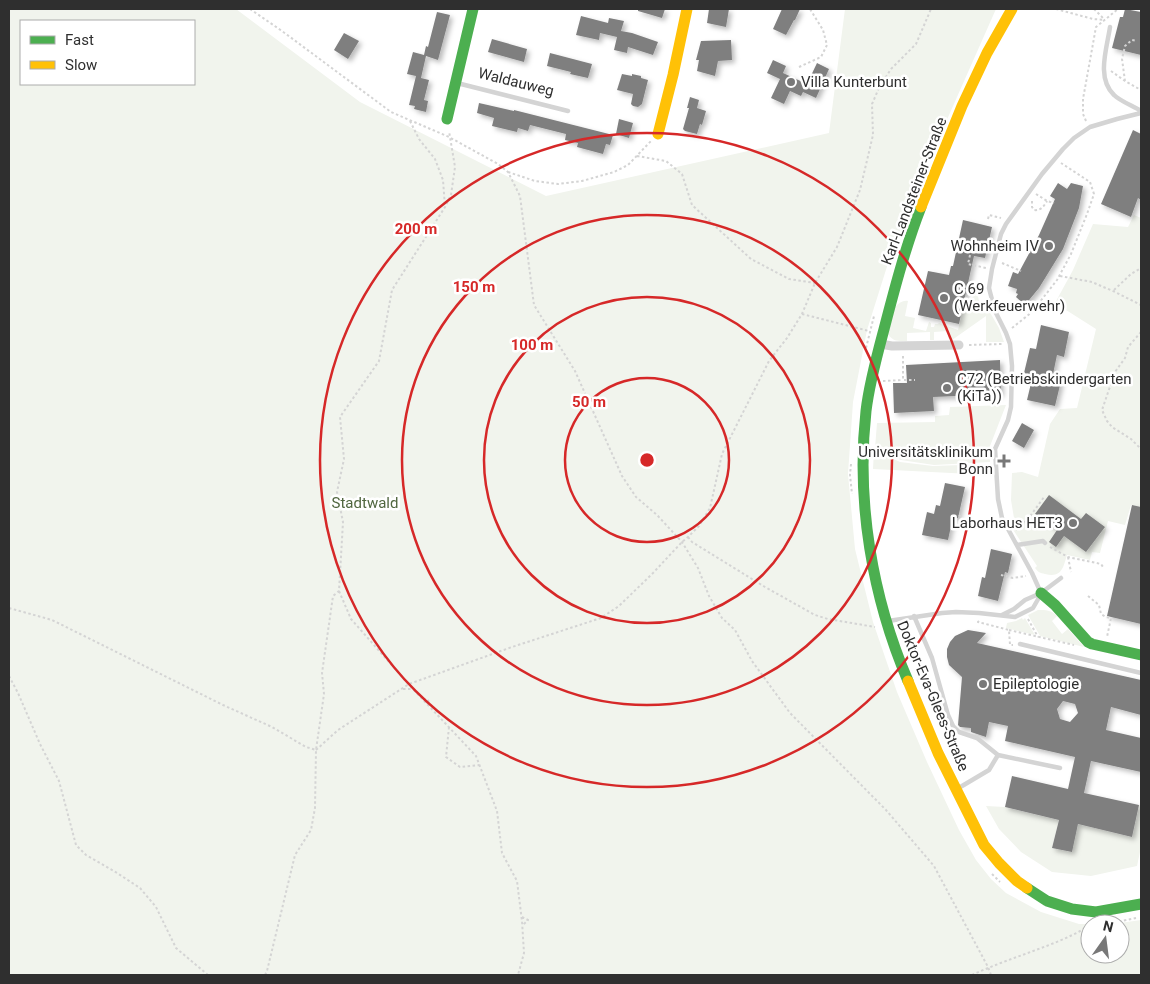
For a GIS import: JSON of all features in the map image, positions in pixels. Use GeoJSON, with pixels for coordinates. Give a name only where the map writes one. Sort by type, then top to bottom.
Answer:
{"type":"FeatureCollection","features":[{"type":"Feature","properties":{"kind":"street","name":"Waldauweg"},"geometry":{"type":"LineString","coordinates":[[447,119],[473,9]]}},
{"type":"Feature","properties":{"kind":"street"},"geometry":{"type":"LineString","coordinates":[[658,134],[688,9]]}},
{"type":"Feature","properties":{"kind":"street","name":"Karl-Landsteiner-Straße"},"geometry":{"type":"LineString","coordinates":[[880,344],[903,258],[921,205],[958,115],[987,53],[1012,9]]}},
{"type":"Feature","properties":{"kind":"street"},"geometry":{"type":"LineString","coordinates":[[880,344],[892,346],[959,345]]}},
{"type":"Feature","properties":{"kind":"street","name":"Doktor-Eva-Glees-Straße"},"geometry":{"type":"LineString","coordinates":[[880,344],[866,410],[864,451],[866,525],[880,620],[902,666],[938,753],[984,845],[1016,882],[1046,901],[1072,909],[1096,912],[1141,904]]}},
{"type":"Feature","properties":{"kind":"street"},"geometry":{"type":"LineString","coordinates":[[1041,593],[1055,605],[1085,639],[1100,646],[1141,656]]}},
{"type":"Feature","properties":{"kind":"lane"},"geometry":{"type":"LineString","coordinates":[[1110,27],[1104,66],[1106,84],[1114,96],[1141,112]]}},
{"type":"Feature","properties":{"kind":"lane","name":"Waldauweg"},"geometry":{"type":"LineString","coordinates":[[456,82],[568,111]]}},
{"type":"Feature","properties":{"kind":"lane"},"geometry":{"type":"LineString","coordinates":[[1041,593],[1002,518],[998,499],[995,449],[1008,420],[1011,407],[1012,366],[1010,344],[994,311],[989,288],[992,269],[1001,234],[1008,220],[1054,159],[1074,138],[1090,128],[1141,112]]}},
{"type":"Feature","properties":{"kind":"lane"},"geometry":{"type":"LineString","coordinates":[[1017,545],[1043,541],[1045,543]]}},
{"type":"Feature","properties":{"kind":"lane"},"geometry":{"type":"LineString","coordinates":[[1002,615],[1014,609],[1025,600],[1041,593],[1061,578]]}},
{"type":"Feature","properties":{"kind":"lane"},"geometry":{"type":"LineString","coordinates":[[880,620],[956,612],[1015,617],[1033,608],[1041,593]]}},
{"type":"Feature","properties":{"kind":"lane"},"geometry":{"type":"LineString","coordinates":[[914,616],[932,658],[953,726],[959,732],[977,738],[998,754],[1060,768]]}},
{"type":"Feature","properties":{"kind":"lane"},"geometry":{"type":"LineString","coordinates":[[1020,644],[1141,673]]}},
{"type":"Feature","properties":{"kind":"lane"},"geometry":{"type":"LineString","coordinates":[[956,789],[989,770],[998,754]]}},
{"type":"Feature","properties":{"kind":"path"},"geometry":{"type":"LineString","coordinates":[[250,9],[391,112],[449,138],[498,164],[508,172],[535,181],[558,184],[582,181],[614,172],[628,165],[658,134]]}},
{"type":"Feature","properties":{"kind":"path"},"geometry":{"type":"LineString","coordinates":[[799,67],[821,57],[827,45],[823,30],[810,9]]}},
{"type":"Feature","properties":{"kind":"path"},"geometry":{"type":"LineString","coordinates":[[316,750],[338,730],[409,684],[600,618],[618,606],[699,526],[710,508],[722,454],[769,361],[787,338],[802,314],[815,284],[837,247],[860,190],[873,135],[872,104],[891,68],[916,44],[931,9]]}},
{"type":"Feature","properties":{"kind":"path"},"geometry":{"type":"LineString","coordinates":[[1056,9],[1105,20]]}},
{"type":"Feature","properties":{"kind":"path"},"geometry":{"type":"LineString","coordinates":[[1094,9],[1105,20]]}},
{"type":"Feature","properties":{"kind":"path"},"geometry":{"type":"LineString","coordinates":[[1090,128],[1083,114],[1083,99],[1096,27],[1118,9]]}},
{"type":"Feature","properties":{"kind":"path"},"geometry":{"type":"LineString","coordinates":[[1125,80],[1122,59],[1125,46],[1132,40],[1137,41]]}},
{"type":"Feature","properties":{"kind":"path"},"geometry":{"type":"LineString","coordinates":[[1104,66],[1141,90]]}},
{"type":"Feature","properties":{"kind":"path"},"geometry":{"type":"LineString","coordinates":[[447,119],[455,167],[451,195],[392,290],[379,361],[340,417],[344,459],[337,492],[343,522],[339,591],[351,619],[413,689],[429,702],[427,704],[476,756],[490,796],[489,798],[492,800],[497,811],[502,853],[517,882],[522,917],[524,953],[518,975]]}},
{"type":"Feature","properties":{"kind":"path"},"geometry":{"type":"LineString","coordinates":[[410,121],[419,139],[435,159],[443,180],[445,207]]}},
{"type":"Feature","properties":{"kind":"path"},"geometry":{"type":"LineString","coordinates":[[637,156],[666,161],[682,174],[692,205],[751,260],[789,279],[815,284]]}},
{"type":"Feature","properties":{"kind":"path"},"geometry":{"type":"LineString","coordinates":[[1006,333],[1032,312],[1059,276],[1074,246],[1094,194],[1090,182],[1054,159]]}},
{"type":"Feature","properties":{"kind":"path"},"geometry":{"type":"LineString","coordinates":[[508,172],[520,196],[534,305],[575,371],[622,476],[636,498],[658,515],[682,542],[698,568],[709,596],[722,618],[735,630],[752,661],[790,712],[886,810],[934,866],[991,975]]}},
{"type":"Feature","properties":{"kind":"path"},"geometry":{"type":"LineString","coordinates":[[1036,194],[1032,202],[1034,210],[1038,211],[1041,209],[1047,201]]}},
{"type":"Feature","properties":{"kind":"path"},"geometry":{"type":"LineString","coordinates":[[1041,197],[1054,203]]}},
{"type":"Feature","properties":{"kind":"path"},"geometry":{"type":"LineString","coordinates":[[988,219],[989,214],[1008,220]]}},
{"type":"Feature","properties":{"kind":"path"},"geometry":{"type":"LineString","coordinates":[[970,255],[968,264],[992,269]]}},
{"type":"Feature","properties":{"kind":"path"},"geometry":{"type":"LineString","coordinates":[[1009,266],[1021,271]]}},
{"type":"Feature","properties":{"kind":"path"},"geometry":{"type":"LineString","coordinates":[[1113,291],[1131,274],[1141,268]]}},
{"type":"Feature","properties":{"kind":"path"},"geometry":{"type":"LineString","coordinates":[[1059,276],[1092,282],[1141,305]]}},
{"type":"Feature","properties":{"kind":"path"},"geometry":{"type":"LineString","coordinates":[[966,292],[990,292]]}},
{"type":"Feature","properties":{"kind":"path"},"geometry":{"type":"LineString","coordinates":[[866,349],[875,312]]}},
{"type":"Feature","properties":{"kind":"path"},"geometry":{"type":"LineString","coordinates":[[802,314],[869,331]]}},
{"type":"Feature","properties":{"kind":"path"},"geometry":{"type":"LineString","coordinates":[[1141,332],[1128,347],[1125,358],[1115,372],[1102,410],[1112,427],[1131,439],[1141,450]]}},
{"type":"Feature","properties":{"kind":"path"},"geometry":{"type":"LineString","coordinates":[[959,345],[1010,344]]}},
{"type":"Feature","properties":{"kind":"path"},"geometry":{"type":"LineString","coordinates":[[903,346],[903,380]]}},
{"type":"Feature","properties":{"kind":"path"},"geometry":{"type":"LineString","coordinates":[[871,380],[880,382],[915,380]]}},
{"type":"Feature","properties":{"kind":"path"},"geometry":{"type":"LineString","coordinates":[[852,457],[850,474],[852,493]]}},
{"type":"Feature","properties":{"kind":"path"},"geometry":{"type":"LineString","coordinates":[[1011,535],[1031,515],[1044,497]]}},
{"type":"Feature","properties":{"kind":"path"},"geometry":{"type":"LineString","coordinates":[[959,515],[966,521],[982,525],[1002,518]]}},
{"type":"Feature","properties":{"kind":"path"},"geometry":{"type":"LineString","coordinates":[[688,538],[765,587],[815,615],[870,627],[876,627],[880,620]]}},
{"type":"Feature","properties":{"kind":"path"},"geometry":{"type":"LineString","coordinates":[[1050,547],[1068,557],[1101,564],[1103,567]]}},
{"type":"Feature","properties":{"kind":"path"},"geometry":{"type":"LineString","coordinates":[[1068,557],[1071,572]]}},
{"type":"Feature","properties":{"kind":"path"},"geometry":{"type":"LineString","coordinates":[[1001,575],[1013,578],[1023,577],[1032,573]]}},
{"type":"Feature","properties":{"kind":"path"},"geometry":{"type":"LineString","coordinates":[[265,975],[295,855],[311,830],[315,808],[316,750],[324,694],[322,673],[333,596],[339,591]]}},
{"type":"Feature","properties":{"kind":"path"},"geometry":{"type":"LineString","coordinates":[[980,613],[978,622],[1088,649],[1100,646],[1111,618],[1101,614],[1099,606],[1088,596]]}},
{"type":"Feature","properties":{"kind":"path"},"geometry":{"type":"LineString","coordinates":[[9,608],[52,620],[223,705],[272,727],[306,747],[316,750]]}},
{"type":"Feature","properties":{"kind":"path"},"geometry":{"type":"LineString","coordinates":[[1024,613],[1038,637]]}},
{"type":"Feature","properties":{"kind":"path"},"geometry":{"type":"LineString","coordinates":[[1009,630],[1010,643]]}},
{"type":"Feature","properties":{"kind":"path"},"geometry":{"type":"LineString","coordinates":[[9,676],[59,781],[76,845],[86,855],[140,888],[156,907],[176,948],[208,975]]}},
{"type":"Feature","properties":{"kind":"path"},"geometry":{"type":"LineString","coordinates":[[401,689],[413,689]]}},
{"type":"Feature","properties":{"kind":"path"},"geometry":{"type":"LineString","coordinates":[[449,727],[446,757],[460,767],[479,765]]}},
{"type":"Feature","properties":{"kind":"path"},"geometry":{"type":"LineString","coordinates":[[989,870],[1004,886]]}},
{"type":"Feature","properties":{"kind":"path"},"geometry":{"type":"LineString","coordinates":[[522,917],[528,920],[522,926]]}},
{"type":"Feature","properties":{"kind":"path"},"geometry":{"type":"LineString","coordinates":[[972,975],[1080,931]]}},
{"type":"Feature","properties":{"kind":"green space","name":"Stadtwald"},"geometry":{"type":"Polygon","coordinates":[[[9,9],[236,9],[360,102],[546,196],[829,133],[845,9],[996,9],[918,185],[890,257],[867,330],[853,402],[848,474],[855,549],[873,622],[897,692],[927,762],[959,830],[976,860],[991,879],[1006,893],[1041,912],[1080,924],[1080,964],[1130,964],[1130,922],[1141,920],[1141,975],[9,975],[9,9]]]}},
{"type":"Feature","properties":{"kind":"green space"},"geometry":{"type":"Polygon","coordinates":[[[1134,215],[1141,218],[1141,507],[1131,505],[1125,525],[1108,521],[1100,553],[1092,552],[1090,560],[1067,555],[1061,571],[1055,575],[1043,574],[1035,568],[1037,566],[1006,519],[1014,518],[1011,500],[1012,473],[1022,472],[1038,477],[1050,424],[1060,409],[1077,408],[1096,329],[1055,303],[1073,270],[1093,224],[1128,227],[1134,215]]]}},
{"type":"Feature","properties":{"kind":"green space"},"geometry":{"type":"Polygon","coordinates":[[[978,294],[985,294],[978,296],[980,307],[988,306],[1004,342],[986,342],[986,316],[952,340],[948,338],[948,331],[934,332],[934,340],[930,340],[930,332],[907,333],[907,341],[894,340],[888,334],[895,307],[901,302],[906,301],[908,301],[905,316],[915,318],[913,328],[926,331],[929,322],[931,327],[939,323],[958,330],[965,304],[978,294]]]}},
{"type":"Feature","properties":{"kind":"green space"},"geometry":{"type":"Polygon","coordinates":[[[1006,405],[990,446],[990,462],[934,465],[901,460],[875,448],[877,423],[935,422],[935,416],[949,415],[950,407],[1006,405]]]}},
{"type":"Feature","properties":{"kind":"green space"},"geometry":{"type":"Polygon","coordinates":[[[874,450],[900,462],[933,466],[990,464],[990,475],[873,469],[874,450]]]}},
{"type":"Feature","properties":{"kind":"green space"},"geometry":{"type":"Polygon","coordinates":[[[1038,610],[1055,614],[1057,616],[1052,621],[1062,634],[1068,629],[1084,647],[1040,636],[1028,615],[1038,610]]]}},
{"type":"Feature","properties":{"kind":"green space"},"geometry":{"type":"Polygon","coordinates":[[[1022,618],[1023,620],[1025,618],[1035,635],[1006,628],[1007,623],[1022,618]]]}},
{"type":"Feature","properties":{"kind":"green space"},"geometry":{"type":"Polygon","coordinates":[[[1139,805],[1141,806],[1141,847],[1137,866],[1091,876],[1052,872],[1021,852],[999,829],[986,806],[1005,807],[1059,820],[1052,848],[1071,852],[1078,824],[1132,837],[1139,805]]]}},
{"type":"Feature","properties":{"kind":"building"},"geometry":{"type":"Polygon","coordinates":[[[638,9],[665,9],[662,18],[638,11],[638,9]]]}},
{"type":"Feature","properties":{"kind":"building"},"geometry":{"type":"Polygon","coordinates":[[[709,9],[729,9],[726,27],[707,23],[709,9]]]}},
{"type":"Feature","properties":{"kind":"building"},"geometry":{"type":"Polygon","coordinates":[[[782,9],[800,9],[786,35],[773,29],[782,9]]]}},
{"type":"Feature","properties":{"kind":"building"},"geometry":{"type":"Polygon","coordinates":[[[1125,9],[1141,12],[1141,55],[1112,48],[1120,17],[1123,17],[1125,9]]]}},
{"type":"Feature","properties":{"kind":"building"},"geometry":{"type":"Polygon","coordinates":[[[437,12],[450,15],[438,60],[426,56],[421,78],[429,80],[424,100],[428,101],[426,112],[414,109],[415,106],[409,105],[416,76],[407,74],[413,52],[424,55],[426,46],[428,47],[437,12]]]}},
{"type":"Feature","properties":{"kind":"building"},"geometry":{"type":"Polygon","coordinates":[[[581,16],[608,23],[609,18],[624,21],[621,31],[658,42],[653,55],[628,47],[627,53],[614,50],[617,37],[600,33],[599,40],[576,35],[581,16]]]}},
{"type":"Feature","properties":{"kind":"building"},"geometry":{"type":"Polygon","coordinates":[[[344,33],[359,41],[348,59],[334,50],[344,33]]]}},
{"type":"Feature","properties":{"kind":"building"},"geometry":{"type":"Polygon","coordinates":[[[492,39],[527,49],[524,62],[488,52],[492,39]]]}},
{"type":"Feature","properties":{"kind":"building"},"geometry":{"type":"Polygon","coordinates":[[[731,40],[732,60],[718,61],[715,76],[697,71],[699,60],[696,60],[701,41],[731,40]]]}},
{"type":"Feature","properties":{"kind":"building"},"geometry":{"type":"Polygon","coordinates":[[[550,53],[592,64],[588,78],[547,66],[550,53]]]}},
{"type":"Feature","properties":{"kind":"building","name":"Villa Kunterbunt"},"geometry":{"type":"Polygon","coordinates":[[[773,60],[786,66],[783,73],[807,84],[817,63],[829,69],[816,98],[803,92],[801,96],[790,91],[784,104],[771,98],[780,79],[767,73],[773,60]]]}},
{"type":"Feature","properties":{"kind":"building"},"geometry":{"type":"Polygon","coordinates":[[[622,74],[641,76],[641,78],[648,80],[642,104],[638,107],[631,104],[633,94],[617,90],[622,74]]]}},
{"type":"Feature","properties":{"kind":"building"},"geometry":{"type":"Polygon","coordinates":[[[690,97],[699,100],[697,108],[706,111],[697,134],[683,129],[690,97]]]}},
{"type":"Feature","properties":{"kind":"building"},"geometry":{"type":"Polygon","coordinates":[[[479,103],[613,135],[610,145],[606,144],[603,154],[577,147],[578,143],[565,140],[566,134],[530,125],[528,131],[518,128],[517,132],[492,126],[494,118],[477,113],[479,103]]]}},
{"type":"Feature","properties":{"kind":"building"},"geometry":{"type":"Polygon","coordinates":[[[619,119],[633,123],[629,138],[616,134],[619,119]]]}},
{"type":"Feature","properties":{"kind":"building"},"geometry":{"type":"Polygon","coordinates":[[[1133,130],[1141,134],[1141,200],[1138,198],[1131,217],[1101,204],[1133,130]]]}},
{"type":"Feature","properties":{"kind":"building","name":"Wohnheim IV"},"geometry":{"type":"Polygon","coordinates":[[[1058,183],[1067,189],[1071,183],[1083,186],[1079,208],[1063,249],[1039,288],[1025,305],[1016,297],[1018,294],[1016,293],[1017,289],[1008,286],[1013,272],[1018,274],[1039,235],[1055,199],[1050,196],[1058,183]]]}},
{"type":"Feature","properties":{"kind":"building","name":"C 69 (Werkfeuerwehr)"},"geometry":{"type":"Polygon","coordinates":[[[963,220],[992,227],[985,258],[974,256],[959,324],[918,315],[928,271],[949,275],[951,266],[953,266],[963,220]]]}},
{"type":"Feature","properties":{"kind":"building"},"geometry":{"type":"Polygon","coordinates":[[[1041,325],[1069,332],[1064,357],[1057,355],[1052,379],[1061,381],[1055,406],[1027,400],[1033,375],[1024,373],[1030,348],[1036,349],[1041,325]]]}},
{"type":"Feature","properties":{"kind":"building","name":"C72 (Betriebskindergarten (KiTa))"},"geometry":{"type":"Polygon","coordinates":[[[1000,360],[1001,394],[933,397],[934,411],[894,413],[893,383],[907,383],[906,365],[1000,360]]]}},
{"type":"Feature","properties":{"kind":"building"},"geometry":{"type":"Polygon","coordinates":[[[1022,423],[1034,430],[1024,448],[1012,441],[1022,423]]]}},
{"type":"Feature","properties":{"kind":"building"},"geometry":{"type":"Polygon","coordinates":[[[945,483],[965,487],[958,518],[953,517],[948,540],[922,535],[927,512],[934,514],[936,505],[940,506],[945,483]]]}},
{"type":"Feature","properties":{"kind":"building","name":"Laborhaus HET3"},"geometry":{"type":"Polygon","coordinates":[[[1049,495],[1081,519],[1086,513],[1105,527],[1086,552],[1064,536],[1056,547],[1049,542],[1057,530],[1035,514],[1049,495]]]}},
{"type":"Feature","properties":{"kind":"building"},"geometry":{"type":"Polygon","coordinates":[[[1132,505],[1141,507],[1141,624],[1107,616],[1132,505]]]}},
{"type":"Feature","properties":{"kind":"building"},"geometry":{"type":"Polygon","coordinates":[[[991,549],[1012,554],[1008,573],[1005,572],[998,601],[978,596],[982,577],[985,578],[991,549]]]}},
{"type":"Feature","properties":{"kind":"building"},"geometry":{"type":"Polygon","coordinates":[[[968,630],[986,633],[977,643],[1141,680],[1141,715],[1111,707],[1106,730],[1141,738],[1141,772],[1091,761],[1084,793],[1139,805],[1132,837],[1078,824],[1072,852],[1052,848],[1059,820],[1005,807],[1012,776],[1068,789],[1075,757],[1005,741],[1008,726],[989,722],[986,737],[971,732],[971,728],[958,725],[962,677],[949,665],[947,657],[947,649],[955,636],[968,630]],[[1063,701],[1057,709],[1060,719],[1070,722],[1078,713],[1075,704],[1063,701]]]}},
{"type":"Feature","properties":{"kind":"traffic: fast"},"geometry":{"type":"LineString","coordinates":[[447,119],[473,9]]}},
{"type":"Feature","properties":{"kind":"traffic: fast"},"geometry":{"type":"LineString","coordinates":[[908,681],[895,649],[876,582],[865,514],[863,445],[867,401],[875,362],[900,270],[921,207]]}},
{"type":"Feature","properties":{"kind":"traffic: fast"},"geometry":{"type":"LineString","coordinates":[[1041,593],[1055,605],[1088,642],[1141,655]]}},
{"type":"Feature","properties":{"kind":"traffic: fast"},"geometry":{"type":"LineString","coordinates":[[1027,888],[1047,901],[1072,909],[1096,912],[1141,904]]}},
{"type":"Feature","properties":{"kind":"traffic: slow"},"geometry":{"type":"LineString","coordinates":[[658,134],[687,9]]}},
{"type":"Feature","properties":{"kind":"traffic: slow"},"geometry":{"type":"LineString","coordinates":[[921,207],[962,106],[987,53],[1012,9]]}},
{"type":"Feature","properties":{"kind":"traffic: slow"},"geometry":{"type":"LineString","coordinates":[[908,681],[938,753],[984,845],[999,863],[1027,888]]}},
{"type":"Feature","properties":{"kind":"place","name":"Villa Kunterbunt"},"geometry":{"type":"Point","coordinates":[791,82]}},
{"type":"Feature","properties":{"kind":"place","name":"Wohnheim IV"},"geometry":{"type":"Point","coordinates":[1049,246]}},
{"type":"Feature","properties":{"kind":"place","name":"C 69 (Werkfeuerwehr)"},"geometry":{"type":"Point","coordinates":[944,298]}},
{"type":"Feature","properties":{"kind":"place","name":"C72 (Betriebskindergarten (KiTa))"},"geometry":{"type":"Point","coordinates":[947,388]}},
{"type":"Feature","properties":{"kind":"place","name":"Universitätsklinikum Bonn"},"geometry":{"type":"Point","coordinates":[1004,461]}},
{"type":"Feature","properties":{"kind":"place","name":"Laborhaus HET3"},"geometry":{"type":"Point","coordinates":[1073,523]}},
{"type":"Feature","properties":{"kind":"place","name":"Epileptologie"},"geometry":{"type":"Point","coordinates":[983,684]}}]}
